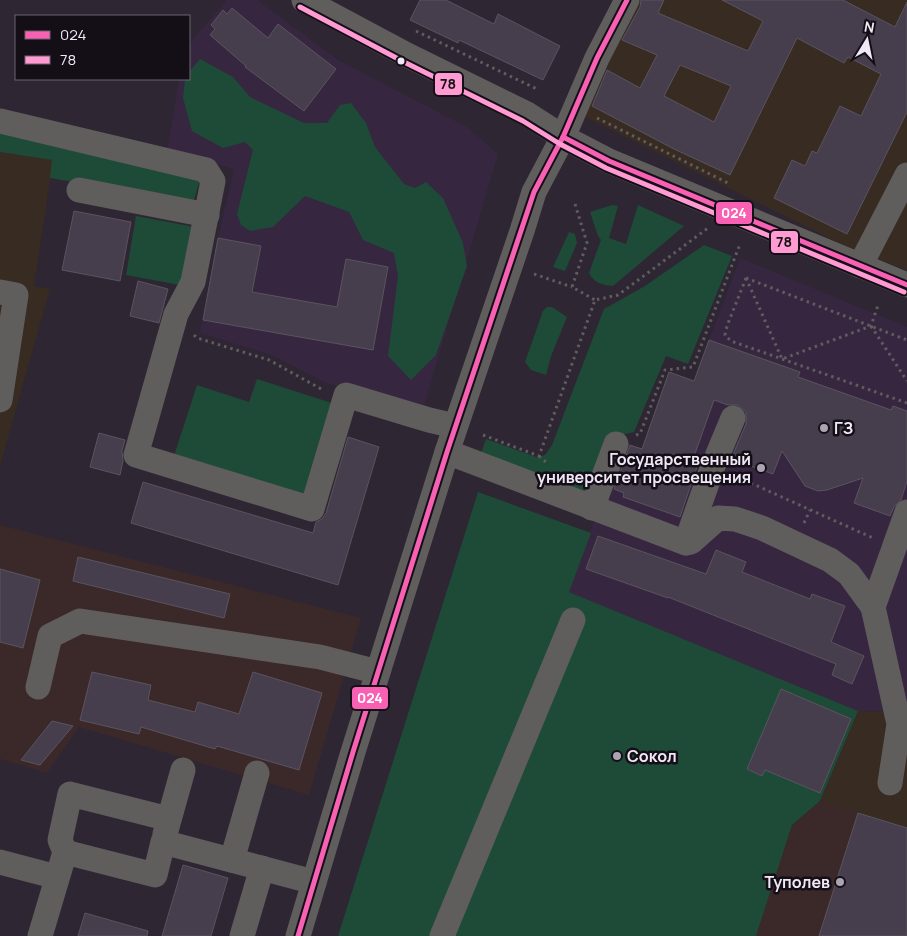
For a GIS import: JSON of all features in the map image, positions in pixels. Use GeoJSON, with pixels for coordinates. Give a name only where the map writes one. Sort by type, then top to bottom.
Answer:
{"type":"FeatureCollection","features":[{"type":"Feature","properties":{"kind":"street"},"geometry":{"type":"LineString","coordinates":[[304,0],[406,55],[527,114],[563,137],[610,161],[907,285]]}},
{"type":"Feature","properties":{"kind":"street"},"geometry":{"type":"LineString","coordinates":[[298,936],[455,426],[534,192],[563,137],[597,58],[627,0]]}},
{"type":"Feature","properties":{"kind":"street"},"geometry":{"type":"LineString","coordinates":[[0,121],[206,170],[213,181],[193,282],[176,314],[136,455],[312,509],[346,395],[455,426]]}},
{"type":"Feature","properties":{"kind":"street"},"geometry":{"type":"LineString","coordinates":[[860,266],[907,175]]}},
{"type":"Feature","properties":{"kind":"street"},"geometry":{"type":"LineString","coordinates":[[79,190],[207,215]]}},
{"type":"Feature","properties":{"kind":"street"},"geometry":{"type":"LineString","coordinates":[[0,292],[16,295],[0,400]]}},
{"type":"Feature","properties":{"kind":"street"},"geometry":{"type":"LineString","coordinates":[[686,543],[713,466],[733,418]]}},
{"type":"Feature","properties":{"kind":"street"},"geometry":{"type":"LineString","coordinates":[[592,508],[616,444]]}},
{"type":"Feature","properties":{"kind":"street"},"geometry":{"type":"LineString","coordinates":[[447,452],[686,543],[691,542],[718,518],[735,519],[762,528],[830,560],[849,574],[873,607],[899,724],[890,783]]}},
{"type":"Feature","properties":{"kind":"street"},"geometry":{"type":"LineString","coordinates":[[873,607],[907,512]]}},
{"type":"Feature","properties":{"kind":"street"},"geometry":{"type":"LineString","coordinates":[[442,936],[572,620]]}},
{"type":"Feature","properties":{"kind":"street"},"geometry":{"type":"LineString","coordinates":[[38,687],[50,636],[80,621],[320,657],[378,672]]}},
{"type":"Feature","properties":{"kind":"street"},"geometry":{"type":"LineString","coordinates":[[65,852],[155,875],[184,770]]}},
{"type":"Feature","properties":{"kind":"street"},"geometry":{"type":"LineString","coordinates":[[232,860],[257,774]]}},
{"type":"Feature","properties":{"kind":"street"},"geometry":{"type":"LineString","coordinates":[[40,936],[65,852],[60,840],[70,794],[166,830],[232,860],[314,882]]}},
{"type":"Feature","properties":{"kind":"street"},"geometry":{"type":"LineString","coordinates":[[0,862],[57,877]]}},
{"type":"Feature","properties":{"kind":"street"},"geometry":{"type":"LineString","coordinates":[[242,936],[262,868]]}},
{"type":"Feature","properties":{"kind":"path"},"geometry":{"type":"LineString","coordinates":[[408,27],[539,90]]}},
{"type":"Feature","properties":{"kind":"path"},"geometry":{"type":"LineString","coordinates":[[593,116],[735,186]]}},
{"type":"Feature","properties":{"kind":"path"},"geometry":{"type":"LineString","coordinates":[[572,286],[587,243],[574,204]]}},
{"type":"Feature","properties":{"kind":"path"},"geometry":{"type":"LineString","coordinates":[[534,274],[572,286],[594,300],[618,295],[731,211]]}},
{"type":"Feature","properties":{"kind":"path"},"geometry":{"type":"LineString","coordinates":[[616,444],[640,434],[665,370],[693,366],[740,244]]}},
{"type":"Feature","properties":{"kind":"path"},"geometry":{"type":"LineString","coordinates":[[746,278],[907,340]]}},
{"type":"Feature","properties":{"kind":"path"},"geometry":{"type":"LineString","coordinates":[[746,278],[726,326],[725,335],[731,341],[907,402]]}},
{"type":"Feature","properties":{"kind":"path"},"geometry":{"type":"LineString","coordinates":[[746,278],[782,359]]}},
{"type":"Feature","properties":{"kind":"path"},"geometry":{"type":"LineString","coordinates":[[483,436],[540,456],[594,300]]}},
{"type":"Feature","properties":{"kind":"path"},"geometry":{"type":"LineString","coordinates":[[871,326],[878,305]]}},
{"type":"Feature","properties":{"kind":"path"},"geometry":{"type":"LineString","coordinates":[[176,314],[197,338],[269,360],[323,390]]}},
{"type":"Feature","properties":{"kind":"path"},"geometry":{"type":"LineString","coordinates":[[782,359],[871,326]]}},
{"type":"Feature","properties":{"kind":"path"},"geometry":{"type":"LineString","coordinates":[[871,326],[907,381]]}},
{"type":"Feature","properties":{"kind":"path"},"geometry":{"type":"LineString","coordinates":[[713,466],[894,548]]}},
{"type":"Feature","properties":{"kind":"shaded area"},"geometry":{"type":"Polygon","coordinates":[[[227,0],[257,0],[338,60],[467,127],[498,154],[424,406],[326,383],[272,355],[200,333],[218,238],[234,169],[167,151],[179,80],[190,80],[190,43],[227,0]]]}},
{"type":"Feature","properties":{"kind":"shaded area"},"geometry":{"type":"Polygon","coordinates":[[[622,0],[907,0],[907,270],[853,250],[569,109],[622,0]]]}},
{"type":"Feature","properties":{"kind":"shaded area"},"geometry":{"type":"Polygon","coordinates":[[[0,152],[53,160],[34,286],[50,289],[0,466],[0,152]]]}},
{"type":"Feature","properties":{"kind":"shaded area","name":"Государственный университет просвещения"},"geometry":{"type":"Polygon","coordinates":[[[740,258],[907,327],[907,712],[858,711],[568,592],[623,442],[642,449],[669,372],[694,381],[740,258]]]}},
{"type":"Feature","properties":{"kind":"shaded area"},"geometry":{"type":"Polygon","coordinates":[[[0,525],[361,618],[309,795],[79,727],[47,773],[0,759],[0,525]]]}},
{"type":"Feature","properties":{"kind":"shaded area"},"geometry":{"type":"Polygon","coordinates":[[[858,711],[907,712],[907,828],[820,801],[858,711]]]}},
{"type":"Feature","properties":{"kind":"shaded area","name":"Туполев"},"geometry":{"type":"Polygon","coordinates":[[[820,801],[907,828],[907,936],[756,936],[792,825],[820,801]]]}},
{"type":"Feature","properties":{"kind":"green space"},"geometry":{"type":"Polygon","coordinates":[[[200,59],[233,77],[250,97],[304,123],[327,123],[340,105],[351,103],[366,123],[375,147],[404,184],[415,188],[426,182],[443,198],[463,243],[467,266],[436,355],[411,380],[388,356],[398,276],[394,253],[363,240],[349,212],[305,196],[273,227],[250,231],[241,225],[237,214],[253,150],[245,142],[223,148],[192,131],[183,98],[185,80],[190,80],[190,71],[200,59]]]}},
{"type":"Feature","properties":{"kind":"green space"},"geometry":{"type":"Polygon","coordinates":[[[0,130],[200,180],[193,203],[50,178],[52,160],[0,152],[0,130]]]}},
{"type":"Feature","properties":{"kind":"green space"},"geometry":{"type":"Polygon","coordinates":[[[612,205],[618,206],[609,238],[626,244],[638,205],[684,226],[613,286],[599,283],[589,273],[601,240],[590,212],[612,205]]]}},
{"type":"Feature","properties":{"kind":"green space"},"geometry":{"type":"Polygon","coordinates":[[[136,216],[195,227],[185,286],[126,275],[136,216]]]}},
{"type":"Feature","properties":{"kind":"green space"},"geometry":{"type":"Polygon","coordinates":[[[569,232],[575,234],[577,243],[565,271],[553,267],[569,232]]]}},
{"type":"Feature","properties":{"kind":"green space"},"geometry":{"type":"Polygon","coordinates":[[[704,245],[732,256],[688,364],[666,356],[634,432],[613,437],[587,495],[479,459],[486,439],[539,458],[546,454],[552,445],[604,309],[645,286],[704,245]]]}},
{"type":"Feature","properties":{"kind":"green space"},"geometry":{"type":"Polygon","coordinates":[[[547,307],[552,307],[567,317],[551,356],[546,375],[531,370],[525,362],[543,311],[547,307]]]}},
{"type":"Feature","properties":{"kind":"green space"},"geometry":{"type":"Polygon","coordinates":[[[257,379],[335,404],[306,499],[173,459],[197,385],[249,402],[257,379]]]}},
{"type":"Feature","properties":{"kind":"green space","name":"Сокол"},"geometry":{"type":"Polygon","coordinates":[[[478,492],[591,533],[569,592],[858,711],[820,801],[792,825],[756,936],[338,936],[478,492]]]}},
{"type":"Feature","properties":{"kind":"building"},"geometry":{"type":"Polygon","coordinates":[[[420,0],[446,0],[494,24],[498,14],[560,46],[543,80],[459,40],[458,43],[410,20],[420,0]]]}},
{"type":"Feature","properties":{"kind":"building"},"geometry":{"type":"Polygon","coordinates":[[[641,0],[664,0],[658,13],[748,51],[763,21],[722,0],[843,0],[895,27],[907,2],[907,112],[847,234],[774,198],[792,160],[805,166],[812,151],[817,153],[840,106],[861,116],[881,74],[848,57],[844,63],[797,38],[730,175],[674,149],[592,106],[607,70],[640,88],[657,55],[622,40],[640,7],[641,0]],[[680,65],[664,96],[714,122],[731,86],[680,65]]]}},
{"type":"Feature","properties":{"kind":"building"},"geometry":{"type":"Polygon","coordinates":[[[232,8],[268,38],[278,24],[336,69],[304,111],[245,67],[210,35],[215,29],[211,25],[223,10],[227,14],[232,8]]]}},
{"type":"Feature","properties":{"kind":"building"},"geometry":{"type":"Polygon","coordinates":[[[74,211],[131,222],[120,281],[62,270],[74,211]]]}},
{"type":"Feature","properties":{"kind":"building"},"geometry":{"type":"Polygon","coordinates":[[[218,238],[261,246],[252,292],[337,307],[346,259],[388,267],[373,350],[203,320],[218,238]]]}},
{"type":"Feature","properties":{"kind":"building"},"geometry":{"type":"Polygon","coordinates":[[[138,281],[168,289],[159,323],[130,316],[138,281]]]}},
{"type":"Feature","properties":{"kind":"building","name":"ГЗ"},"geometry":{"type":"Polygon","coordinates":[[[709,340],[800,372],[798,377],[891,410],[893,406],[907,411],[907,481],[901,500],[894,507],[890,516],[854,503],[863,478],[827,490],[818,491],[805,486],[782,451],[773,474],[731,459],[746,424],[746,412],[738,405],[728,405],[714,400],[691,465],[697,467],[680,517],[623,497],[624,493],[614,489],[630,445],[642,449],[669,372],[694,381],[709,340]]]}},
{"type":"Feature","properties":{"kind":"building"},"geometry":{"type":"Polygon","coordinates":[[[99,433],[125,440],[120,475],[90,467],[99,433]]]}},
{"type":"Feature","properties":{"kind":"building"},"geometry":{"type":"Polygon","coordinates":[[[348,437],[379,447],[338,585],[131,523],[143,482],[313,533],[316,522],[322,519],[326,513],[348,437]]]}},
{"type":"Feature","properties":{"kind":"building"},"geometry":{"type":"Polygon","coordinates":[[[598,536],[706,574],[716,550],[746,562],[742,572],[810,599],[812,594],[845,606],[831,642],[864,656],[852,684],[832,675],[836,664],[668,597],[586,569],[598,536]]]}},
{"type":"Feature","properties":{"kind":"building"},"geometry":{"type":"Polygon","coordinates":[[[78,557],[230,594],[224,618],[73,581],[78,557]]]}},
{"type":"Feature","properties":{"kind":"building"},"geometry":{"type":"Polygon","coordinates":[[[0,569],[40,580],[23,648],[0,642],[0,569]]]}},
{"type":"Feature","properties":{"kind":"building"},"geometry":{"type":"Polygon","coordinates":[[[92,672],[151,685],[148,700],[195,712],[198,702],[239,714],[253,672],[322,693],[299,770],[217,746],[215,749],[141,727],[139,734],[80,720],[92,672]]]}},
{"type":"Feature","properties":{"kind":"building"},"geometry":{"type":"Polygon","coordinates":[[[781,689],[851,719],[820,793],[765,770],[762,776],[747,769],[781,689]]]}},
{"type":"Feature","properties":{"kind":"building"},"geometry":{"type":"Polygon","coordinates":[[[52,721],[73,726],[40,765],[21,760],[52,721]]]}},
{"type":"Feature","properties":{"kind":"building"},"geometry":{"type":"Polygon","coordinates":[[[858,813],[907,828],[907,936],[819,936],[858,813]]]}},
{"type":"Feature","properties":{"kind":"building"},"geometry":{"type":"Polygon","coordinates":[[[183,865],[228,878],[211,936],[162,936],[183,865]]]}},
{"type":"Feature","properties":{"kind":"building"},"geometry":{"type":"Polygon","coordinates":[[[85,913],[148,931],[147,936],[78,936],[85,913]]]}},
{"type":"Feature","properties":{"kind":"transit line","name":"024"},"geometry":{"type":"LineString","coordinates":[[298,936],[353,752],[447,452],[534,192],[563,137],[597,58],[627,0]]}},
{"type":"Feature","properties":{"kind":"transit line","name":"78"},"geometry":{"type":"LineString","coordinates":[[300,7],[404,62],[523,121],[560,144],[606,168],[904,292]]}},
{"type":"Feature","properties":{"kind":"transit line","name":"024"},"geometry":{"type":"LineString","coordinates":[[563,137],[609,161],[907,285]]}},
{"type":"Feature","properties":{"kind":"place","name":"ГЗ"},"geometry":{"type":"Point","coordinates":[824,428]}},
{"type":"Feature","properties":{"kind":"place","name":"Государственный университет просвещения"},"geometry":{"type":"Point","coordinates":[761,468]}},
{"type":"Feature","properties":{"kind":"place","name":"Сокол"},"geometry":{"type":"Point","coordinates":[617,756]}},
{"type":"Feature","properties":{"kind":"place","name":"Туполев"},"geometry":{"type":"Point","coordinates":[840,882]}}]}
